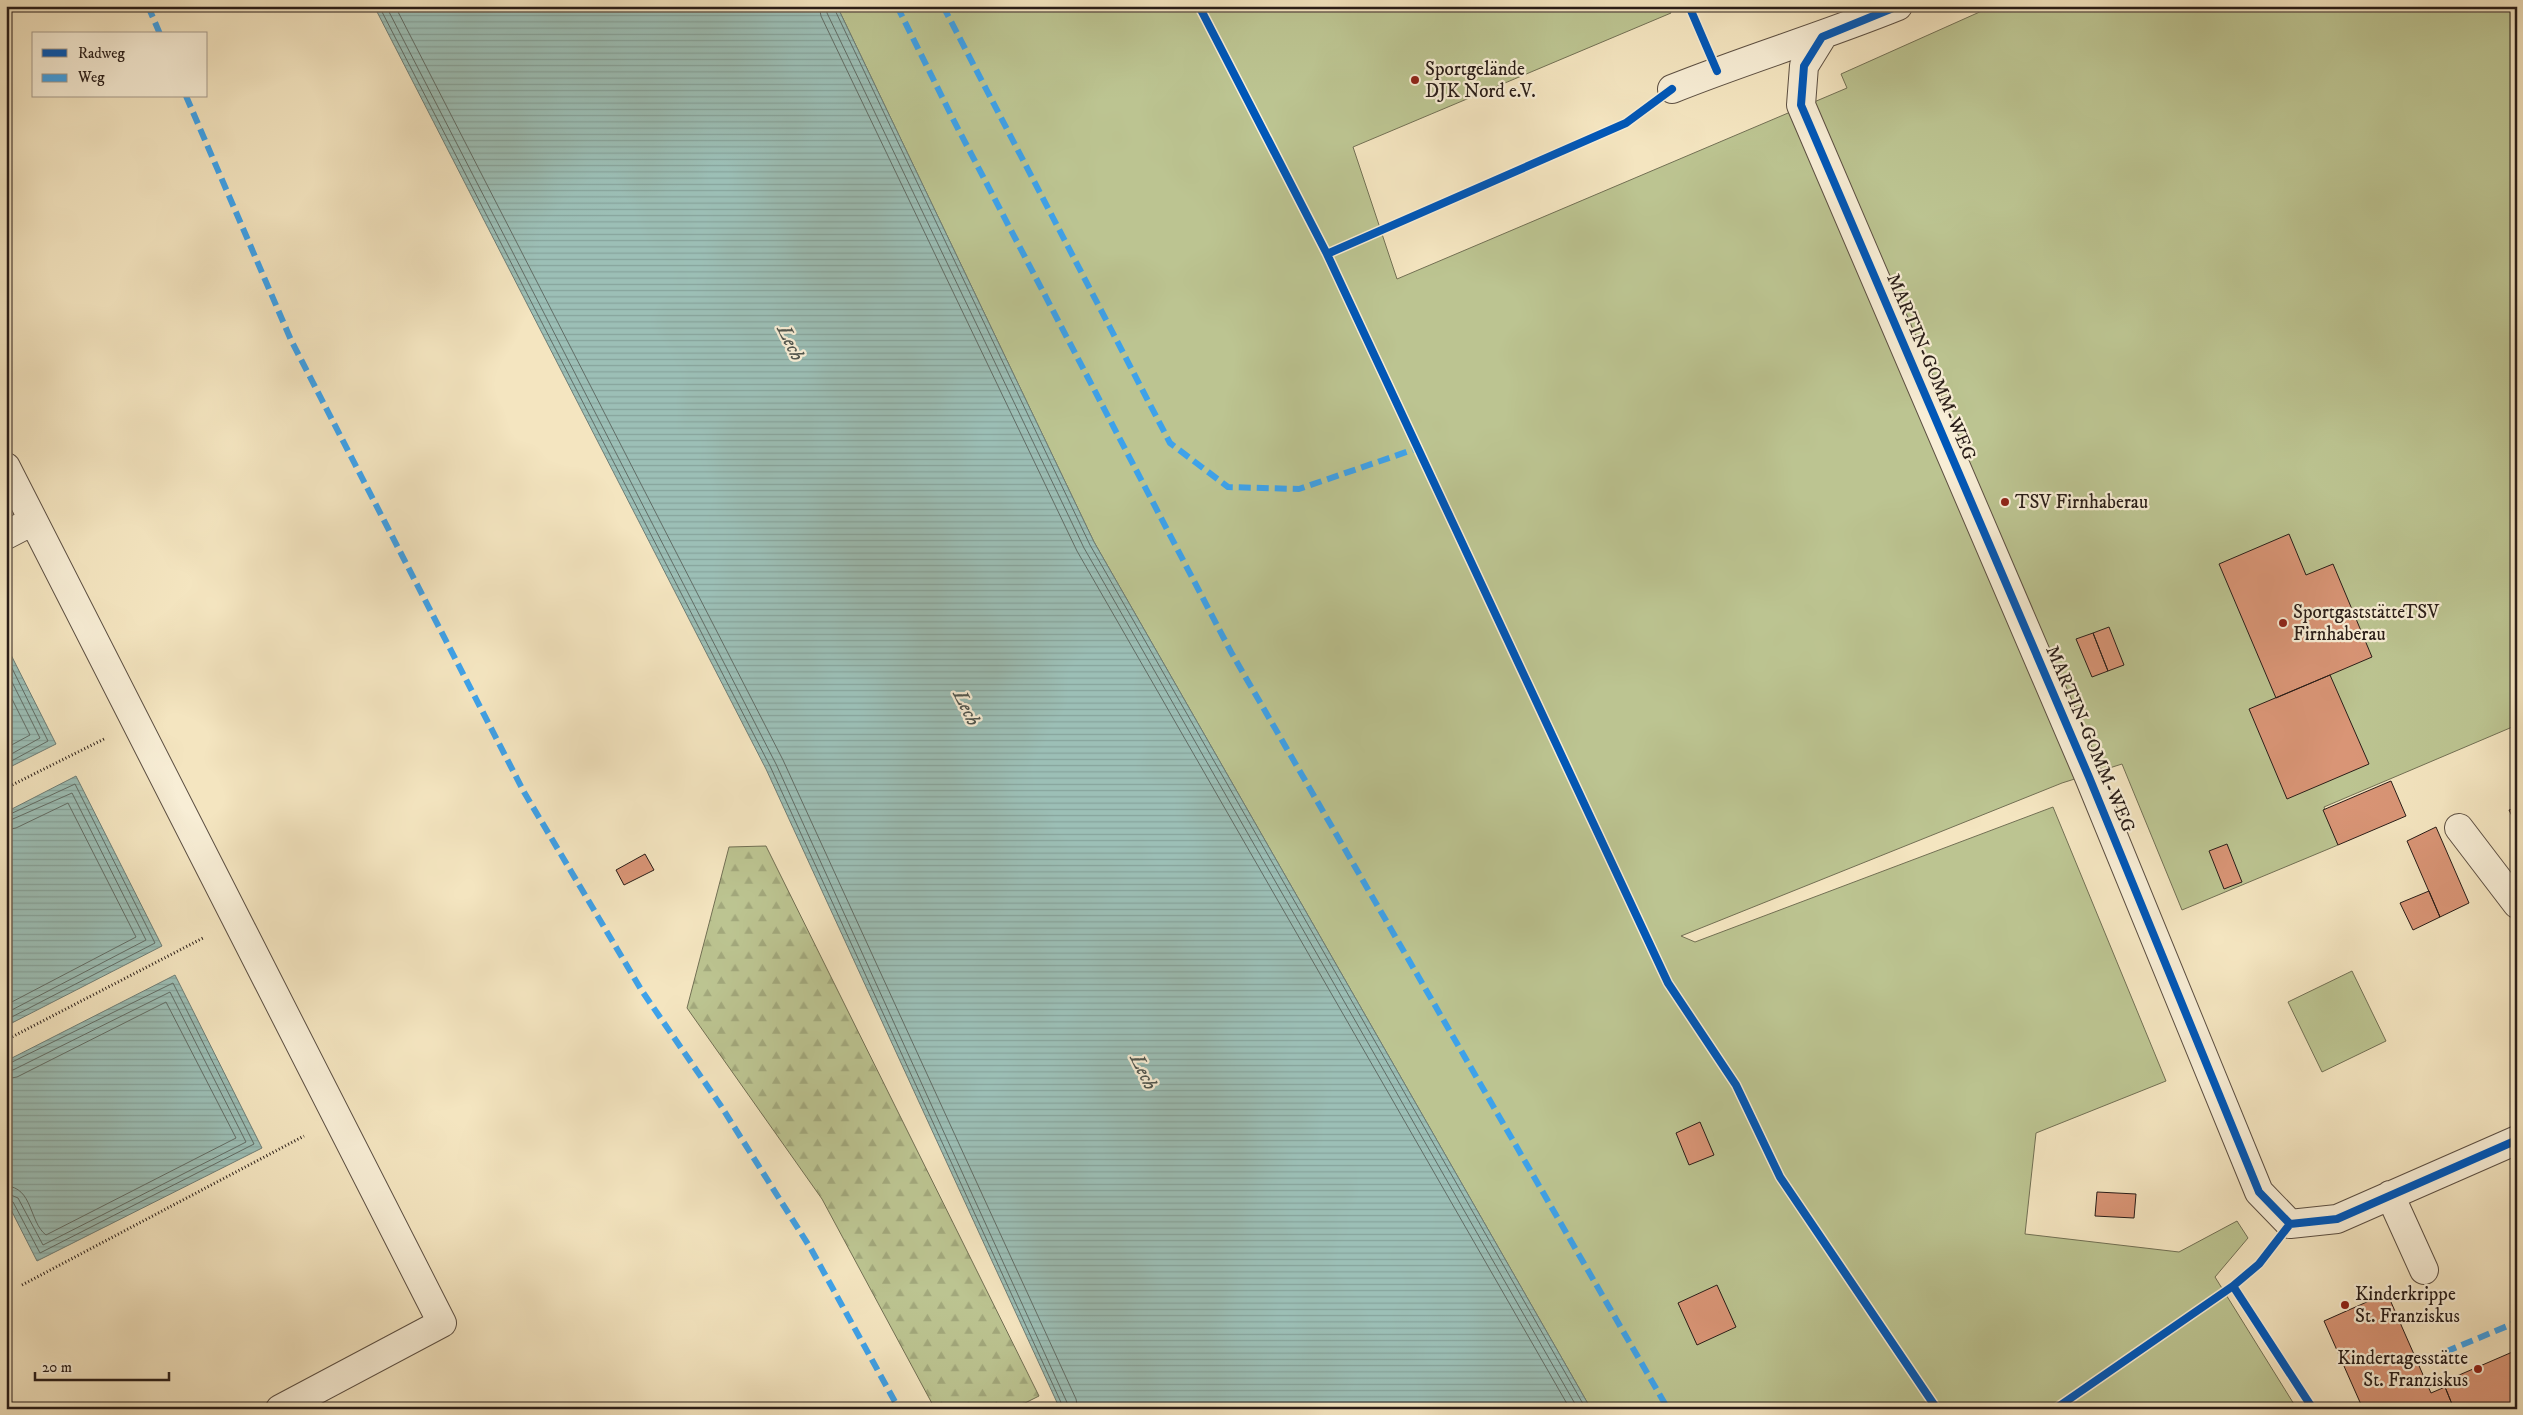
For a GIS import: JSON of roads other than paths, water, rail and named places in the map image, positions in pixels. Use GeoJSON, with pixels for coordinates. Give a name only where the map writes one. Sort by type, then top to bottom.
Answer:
{"type":"FeatureCollection","features":[{"type":"Feature","properties":{"kind":"street"},"geometry":{"type":"LineString","coordinates":[[1672,89],[1717,70],[1822,37],[1898,6]]}},
{"type":"Feature","properties":{"kind":"street","name":"MARTIN-GOMM-WEG"},"geometry":{"type":"LineString","coordinates":[[1822,37],[1804,66],[1801,105],[2089,777],[2258,1192],[2290,1224],[2337,1219],[2517,1140]]}},
{"type":"Feature","properties":{"kind":"street"},"geometry":{"type":"LineString","coordinates":[[6,468],[442,1323],[280,1409]]}},
{"type":"Feature","properties":{"kind":"street"},"geometry":{"type":"LineString","coordinates":[[6,534],[33,521]]}},
{"type":"Feature","properties":{"kind":"street"},"geometry":{"type":"LineString","coordinates":[[2459,828],[2517,904]]}},
{"type":"Feature","properties":{"kind":"street"},"geometry":{"type":"LineString","coordinates":[[2390,1195],[2424,1270]]}},
{"type":"Feature","properties":{"kind":"water","name":"Lech"},"geometry":{"type":"Polygon","coordinates":[[[374,6],[837,6],[1094,542],[1591,1409],[1060,1409],[766,769],[374,6]]]}},
{"type":"Feature","properties":{"kind":"water"},"geometry":{"type":"Polygon","coordinates":[[[6,645],[56,744],[6,769],[6,645]]]}},
{"type":"Feature","properties":{"kind":"water"},"geometry":{"type":"Polygon","coordinates":[[[76,776],[162,946],[6,1026],[6,812],[76,776]]]}},
{"type":"Feature","properties":{"kind":"water"},"geometry":{"type":"Polygon","coordinates":[[[175,975],[262,1148],[37,1261],[6,1200],[6,1061],[175,975]]]}},
{"type":"Feature","properties":{"kind":"place","name":"Sportgelände DJK Nord e.V."},"geometry":{"type":"Point","coordinates":[1415,80]}},
{"type":"Feature","properties":{"kind":"place","name":"TSV Firnhaberau"},"geometry":{"type":"Point","coordinates":[2005,502]}},
{"type":"Feature","properties":{"kind":"place","name":"SportgaststätteTSV Firnhaberau"},"geometry":{"type":"Point","coordinates":[2283,623]}},
{"type":"Feature","properties":{"kind":"place","name":"Kinderkrippe St. Franziskus"},"geometry":{"type":"Point","coordinates":[2345,1305]}},
{"type":"Feature","properties":{"kind":"place","name":"Kindertagesstätte St. Franziskus"},"geometry":{"type":"Point","coordinates":[2478,1369]}}]}
